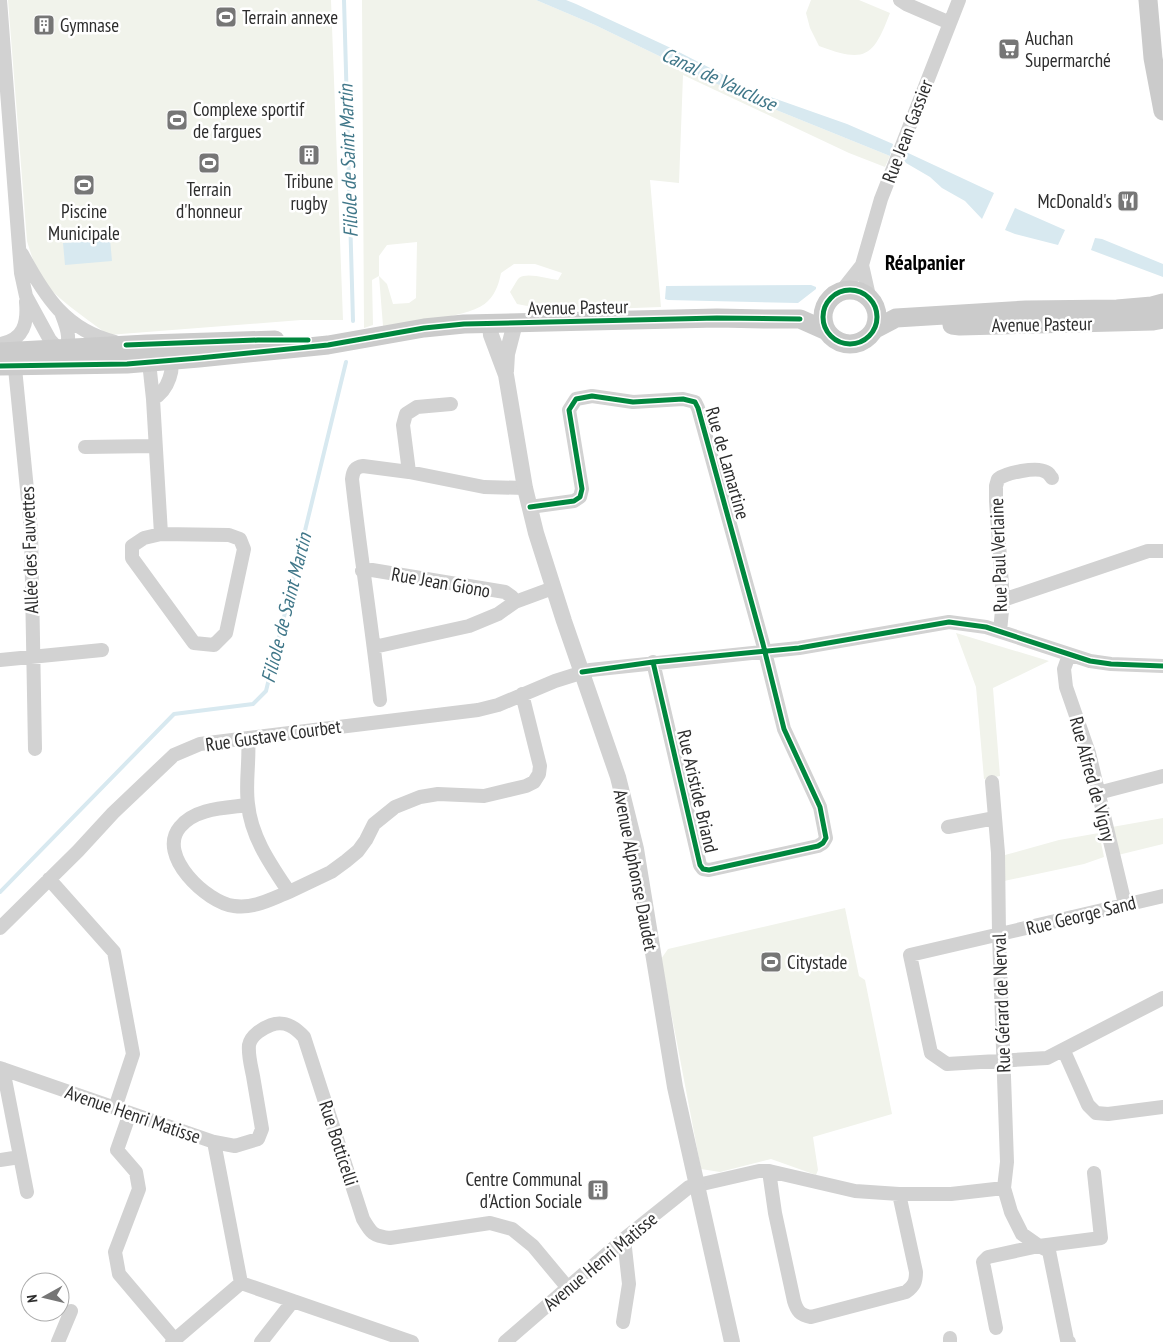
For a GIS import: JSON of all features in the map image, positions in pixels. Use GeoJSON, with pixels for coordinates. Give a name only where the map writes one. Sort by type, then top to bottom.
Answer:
{"type":"FeatureCollection","features":[{"type":"Feature","properties":{"kind":"main road"},"geometry":{"type":"LineString","coordinates":[[1138,0],[1148,9],[1154,68],[1163,111]]}},
{"type":"Feature","properties":{"kind":"main road"},"geometry":{"type":"LineString","coordinates":[[843,289],[861,291],[872,301],[877,320],[875,329],[867,338],[855,344],[840,342],[834,339],[827,331],[823,315],[824,307],[829,298],[843,289]]}},
{"type":"Feature","properties":{"kind":"main road","name":"Avenue Pasteur"},"geometry":{"type":"LineString","coordinates":[[872,301],[896,318]]}},
{"type":"Feature","properties":{"kind":"main road","name":"Avenue Pasteur"},"geometry":{"type":"LineString","coordinates":[[875,329],[896,318],[922,318],[1026,310],[1126,308],[1163,303]]}},
{"type":"Feature","properties":{"kind":"main road","name":"Avenue Pasteur"},"geometry":{"type":"LineString","coordinates":[[800,319],[824,307]]}},
{"type":"Feature","properties":{"kind":"main road","name":"Avenue Pasteur"},"geometry":{"type":"LineString","coordinates":[[9,357],[82,365],[158,351],[328,345],[443,326],[490,323],[718,318],[800,319],[827,331]]}},
{"type":"Feature","properties":{"kind":"main road","name":"Avenue Pasteur"},"geometry":{"type":"LineString","coordinates":[[922,318],[960,326],[1084,324],[1163,319]]}},
{"type":"Feature","properties":{"kind":"main road","name":"Avenue Pasteur"},"geometry":{"type":"LineString","coordinates":[[9,357],[126,345],[158,351]]}},
{"type":"Feature","properties":{"kind":"street"},"geometry":{"type":"LineString","coordinates":[[0,0],[27,321],[16,338],[9,357]]}},
{"type":"Feature","properties":{"kind":"street"},"geometry":{"type":"LineString","coordinates":[[900,0],[950,23]]}},
{"type":"Feature","properties":{"kind":"street","name":"Rue Jean Gassier"},"geometry":{"type":"LineString","coordinates":[[843,289],[862,264],[881,200],[959,0]]}},
{"type":"Feature","properties":{"kind":"street"},"geometry":{"type":"LineString","coordinates":[[20,249],[41,288],[61,313],[83,330],[100,339],[126,345]]}},
{"type":"Feature","properties":{"kind":"street","name":"Rue Jean Gassier"},"geometry":{"type":"LineString","coordinates":[[862,264],[872,301]]}},
{"type":"Feature","properties":{"kind":"street"},"geometry":{"type":"LineString","coordinates":[[26,296],[50,340],[82,365]]}},
{"type":"Feature","properties":{"kind":"street"},"geometry":{"type":"LineString","coordinates":[[61,313],[69,335],[63,351]]}},
{"type":"Feature","properties":{"kind":"street","name":"Avenue Alphonse Daudet"},"geometry":{"type":"LineString","coordinates":[[490,323],[491,335],[506,375]]}},
{"type":"Feature","properties":{"kind":"street","name":"Avenue Alphonse Daudet"},"geometry":{"type":"LineString","coordinates":[[515,323],[506,360],[506,375],[525,488],[553,588],[618,777],[636,850],[675,1087],[732,1342]]}},
{"type":"Feature","properties":{"kind":"street"},"geometry":{"type":"LineString","coordinates":[[153,399],[166,388],[171,369],[158,351]]}},
{"type":"Feature","properties":{"kind":"street"},"geometry":{"type":"LineString","coordinates":[[158,351],[153,399],[161,534]]}},
{"type":"Feature","properties":{"kind":"street","name":"Allée des Fauvettes"},"geometry":{"type":"LineString","coordinates":[[9,357],[31,530],[35,749]]}},
{"type":"Feature","properties":{"kind":"street","name":"Rue de Lamartine"},"geometry":{"type":"LineString","coordinates":[[530,507],[574,501],[580,498],[582,489],[569,410],[576,398],[592,396],[633,402],[683,398],[695,402],[764,651]]}},
{"type":"Feature","properties":{"kind":"street"},"geometry":{"type":"LineString","coordinates":[[409,472],[403,425],[406,414],[417,408],[451,404]]}},
{"type":"Feature","properties":{"kind":"street"},"geometry":{"type":"LineString","coordinates":[[85,447],[155,446]]}},
{"type":"Feature","properties":{"kind":"street"},"geometry":{"type":"LineString","coordinates":[[380,700],[362,571],[352,479],[353,472],[357,467],[362,466],[409,472],[484,487],[525,488]]}},
{"type":"Feature","properties":{"kind":"street","name":"Rue Paul Verlaine"},"geometry":{"type":"LineString","coordinates":[[1000,631],[1003,600],[996,501],[998,478],[1034,469],[1046,471],[1052,478]]}},
{"type":"Feature","properties":{"kind":"street"},"geometry":{"type":"LineString","coordinates":[[161,534],[229,535],[240,539],[244,549],[226,633],[214,645],[194,643],[132,558],[132,546],[144,538],[161,534]]}},
{"type":"Feature","properties":{"kind":"street"},"geometry":{"type":"LineString","coordinates":[[1003,600],[1148,552],[1163,551]]}},
{"type":"Feature","properties":{"kind":"street","name":"Rue Jean Giono"},"geometry":{"type":"LineString","coordinates":[[362,571],[372,570],[505,592],[515,602]]}},
{"type":"Feature","properties":{"kind":"street"},"geometry":{"type":"LineString","coordinates":[[374,647],[469,626],[498,614],[515,602],[553,588]]}},
{"type":"Feature","properties":{"kind":"street","name":"Rue Gustave Courbet"},"geometry":{"type":"LineString","coordinates":[[0,928],[113,813],[174,755],[200,744],[478,710],[498,705],[582,672],[653,662],[824,644],[949,622],[976,625],[1000,631],[1090,661],[1111,664],[1163,666]]}},
{"type":"Feature","properties":{"kind":"street"},"geometry":{"type":"LineString","coordinates":[[0,660],[102,650]]}},
{"type":"Feature","properties":{"kind":"street","name":"Rue Aristide Briand"},"geometry":{"type":"LineString","coordinates":[[653,662],[700,865],[703,870],[709,870],[818,846],[826,838],[820,807],[815,794],[784,730],[764,651]]}},
{"type":"Feature","properties":{"kind":"street","name":"Rue Alfred de Vigny"},"geometry":{"type":"LineString","coordinates":[[1069,655],[1064,670],[1064,678],[1089,753],[1124,904]]}},
{"type":"Feature","properties":{"kind":"street"},"geometry":{"type":"LineString","coordinates":[[248,805],[212,810],[189,819],[175,833],[173,843],[176,857],[183,870],[209,896],[222,904],[235,907],[259,904],[331,872],[362,846],[374,824],[395,807],[420,797],[449,794],[484,796],[526,786],[534,782],[539,774],[540,766],[522,694]]}},
{"type":"Feature","properties":{"kind":"street"},"geometry":{"type":"LineString","coordinates":[[248,738],[248,805],[260,844],[289,892]]}},
{"type":"Feature","properties":{"kind":"street"},"geometry":{"type":"LineString","coordinates":[[1098,793],[1163,776]]}},
{"type":"Feature","properties":{"kind":"street","name":"Rue Gérard de Nerval"},"geometry":{"type":"LineString","coordinates":[[992,782],[998,861],[1007,1162],[1004,1188]]}},
{"type":"Feature","properties":{"kind":"street"},"geometry":{"type":"LineString","coordinates":[[948,827],[995,818]]}},
{"type":"Feature","properties":{"kind":"street"},"geometry":{"type":"LineString","coordinates":[[49,879],[114,952],[133,1054],[115,1108]]}},
{"type":"Feature","properties":{"kind":"street","name":"Rue George Sand"},"geometry":{"type":"LineString","coordinates":[[1003,1061],[948,1064],[931,1053],[910,955],[1163,896]]}},
{"type":"Feature","properties":{"kind":"street"},"geometry":{"type":"LineString","coordinates":[[1003,1061],[1047,1058],[1064,1051],[1163,998]]}},
{"type":"Feature","properties":{"kind":"street","name":"Rue Botticelli"},"geometry":{"type":"LineString","coordinates":[[214,1142],[235,1146],[258,1139],[262,1129],[250,1057],[250,1044],[256,1033],[264,1027],[278,1022],[286,1024],[296,1029],[304,1037],[363,1219],[370,1231],[378,1237],[390,1238],[490,1223],[512,1230],[533,1246],[568,1288]]}},
{"type":"Feature","properties":{"kind":"street"},"geometry":{"type":"LineString","coordinates":[[1064,1051],[1088,1105],[1096,1113],[1108,1114],[1163,1107]]}},
{"type":"Feature","properties":{"kind":"street"},"geometry":{"type":"LineString","coordinates":[[1,1068],[27,1192]]}},
{"type":"Feature","properties":{"kind":"street","name":"Avenue Henri Matisse"},"geometry":{"type":"LineString","coordinates":[[1,1068],[214,1142],[242,1283]]}},
{"type":"Feature","properties":{"kind":"street"},"geometry":{"type":"LineString","coordinates":[[130,1113],[117,1150],[136,1172],[139,1189],[115,1252],[119,1274],[174,1341],[242,1283],[412,1342]]}},
{"type":"Feature","properties":{"kind":"street"},"geometry":{"type":"LineString","coordinates":[[0,1160],[20,1156]]}},
{"type":"Feature","properties":{"kind":"street"},"geometry":{"type":"LineString","coordinates":[[900,1194],[916,1272],[916,1282],[912,1288],[906,1292],[811,1317],[798,1312],[775,1213],[769,1170],[855,1191],[900,1194],[951,1194],[1004,1188],[1022,1234],[1050,1251],[1067,1340],[1069,1342]]}},
{"type":"Feature","properties":{"kind":"street","name":"Avenue Henri Matisse"},"geometry":{"type":"LineString","coordinates":[[505,1342],[624,1239],[689,1187],[769,1170]]}},
{"type":"Feature","properties":{"kind":"street"},"geometry":{"type":"LineString","coordinates":[[996,1328],[983,1262],[988,1256],[1039,1246],[1101,1238],[1094,1172]]}},
{"type":"Feature","properties":{"kind":"street"},"geometry":{"type":"LineString","coordinates":[[623,1322],[629,1284],[624,1239]]}},
{"type":"Feature","properties":{"kind":"street"},"geometry":{"type":"LineString","coordinates":[[261,1342],[293,1301]]}},
{"type":"Feature","properties":{"kind":"street"},"geometry":{"type":"LineString","coordinates":[[58,1342],[71,1310]]}},
{"type":"Feature","properties":{"kind":"shaded area","name":"Complexe sportif de fargues"},"geometry":{"type":"Polygon","coordinates":[[[8,0],[331,0],[343,320],[301,320],[108,335],[56,294],[40,275],[27,241],[8,0]]]}},
{"type":"Feature","properties":{"kind":"shaded area"},"geometry":{"type":"Polygon","coordinates":[[[362,0],[536,0],[595,25],[744,97],[890,156],[885,167],[849,153],[683,75],[679,183],[650,180],[661,307],[571,310],[517,304],[510,292],[519,278],[532,276],[558,280],[562,273],[535,264],[514,264],[501,273],[493,295],[480,307],[455,315],[383,326],[379,276],[372,280],[373,325],[364,328],[362,0]],[[417,242],[387,245],[379,256],[379,276],[387,284],[393,304],[409,303],[416,298],[417,242]]]}},
{"type":"Feature","properties":{"kind":"shaded area"},"geometry":{"type":"Polygon","coordinates":[[[811,0],[859,0],[890,13],[878,40],[872,48],[865,53],[857,55],[847,54],[819,46],[810,28],[806,13],[811,0]]]}},
{"type":"Feature","properties":{"kind":"shaded area"},"geometry":{"type":"Polygon","coordinates":[[[956,633],[1049,661],[993,688],[1000,776],[984,779],[976,687],[956,633]]]}},
{"type":"Feature","properties":{"kind":"shaded area"},"geometry":{"type":"Polygon","coordinates":[[[1163,818],[1163,844],[1118,855],[1112,827],[1163,818]]]}},
{"type":"Feature","properties":{"kind":"shaded area"},"geometry":{"type":"Polygon","coordinates":[[[1099,833],[1104,857],[1084,864],[1004,881],[1005,855],[1059,840],[1099,833]]]}},
{"type":"Feature","properties":{"kind":"shaded area"},"geometry":{"type":"Polygon","coordinates":[[[845,908],[859,976],[865,980],[892,1114],[813,1137],[818,1170],[816,1175],[771,1159],[720,1172],[701,1169],[661,959],[668,949],[845,908]]]}},
{"type":"Feature","properties":{"kind":"water","name":"Canal de Vaucluse"},"geometry":{"type":"Polygon","coordinates":[[[536,0],[566,0],[576,4],[673,49],[759,93],[847,124],[893,144],[890,156],[744,97],[595,25],[536,0]]]}},
{"type":"Feature","properties":{"kind":"water"},"geometry":{"type":"Polygon","coordinates":[[[906,152],[994,193],[982,219],[965,201],[942,188],[930,177],[906,163],[904,160],[906,152]]]}},
{"type":"Feature","properties":{"kind":"water"},"geometry":{"type":"Polygon","coordinates":[[[1015,208],[1065,230],[1058,245],[1005,230],[1015,208]]]}},
{"type":"Feature","properties":{"kind":"water"},"geometry":{"type":"Polygon","coordinates":[[[1095,238],[1102,239],[1163,264],[1163,277],[1091,250],[1095,238]]]}},
{"type":"Feature","properties":{"kind":"water"},"geometry":{"type":"Polygon","coordinates":[[[110,239],[112,261],[65,265],[63,243],[110,239]]]}},
{"type":"Feature","properties":{"kind":"water"},"geometry":{"type":"Polygon","coordinates":[[[811,285],[816,287],[816,289],[798,303],[665,299],[666,286],[811,285]]]}},
{"type":"Feature","properties":{"kind":"waterway","name":"Filiole de Saint Martin"},"geometry":{"type":"LineString","coordinates":[[344,0],[353,321]]}},
{"type":"Feature","properties":{"kind":"waterway","name":"Filiole de Saint Martin"},"geometry":{"type":"LineString","coordinates":[[0,892],[174,714],[253,704],[266,691],[346,362]]}},
{"type":"Feature","properties":{"kind":"cycle path"},"geometry":{"type":"LineString","coordinates":[[845,290],[855,290],[865,294],[873,302],[877,317],[873,332],[865,340],[855,344],[845,344],[835,340],[827,332],[823,322],[823,312],[827,302],[835,294],[845,290]]}},
{"type":"Feature","properties":{"kind":"cycle path"},"geometry":{"type":"LineString","coordinates":[[0,366],[127,364],[199,358],[328,345],[424,328],[464,324],[717,318],[800,319]]}},
{"type":"Feature","properties":{"kind":"cycle path"},"geometry":{"type":"LineString","coordinates":[[126,345],[308,340]]}},
{"type":"Feature","properties":{"kind":"cycle path"},"geometry":{"type":"LineString","coordinates":[[530,507],[574,501],[580,497],[582,489],[569,410],[576,399],[592,396],[633,402],[683,399],[695,402],[763,644],[784,729],[820,807],[826,838],[823,843],[818,846],[709,870],[703,869],[700,865],[653,662]]}},
{"type":"Feature","properties":{"kind":"cycle path"},"geometry":{"type":"LineString","coordinates":[[582,672],[653,662],[799,648],[949,622],[986,627],[1090,661],[1111,664],[1163,666]]}},
{"type":"Feature","properties":{"kind":"place","name":"Terrain annexe"},"geometry":{"type":"Point","coordinates":[226,17]}},
{"type":"Feature","properties":{"kind":"place","name":"Gymnase"},"geometry":{"type":"Point","coordinates":[44,25]}},
{"type":"Feature","properties":{"kind":"place","name":"Auchan Supermarché"},"geometry":{"type":"Point","coordinates":[1009,49]}},
{"type":"Feature","properties":{"kind":"place","name":"Complexe sportif de fargues"},"geometry":{"type":"Point","coordinates":[177,120]}},
{"type":"Feature","properties":{"kind":"place","name":"Tribune rugby"},"geometry":{"type":"Point","coordinates":[309,155]}},
{"type":"Feature","properties":{"kind":"place","name":"Terrain d'honneur"},"geometry":{"type":"Point","coordinates":[209,163]}},
{"type":"Feature","properties":{"kind":"place","name":"Piscine Municipale"},"geometry":{"type":"Point","coordinates":[84,185]}},
{"type":"Feature","properties":{"kind":"place","name":"McDonald's"},"geometry":{"type":"Point","coordinates":[1128,201]}},
{"type":"Feature","properties":{"kind":"place","name":"Citystade"},"geometry":{"type":"Point","coordinates":[771,962]}},
{"type":"Feature","properties":{"kind":"place","name":"Centre Communal d'Action Sociale"},"geometry":{"type":"Point","coordinates":[598,1190]}},
{"type":"Feature","properties":{"kind":"district","name":"Réalpanier"},"geometry":{"type":"Point","coordinates":[925,262]}}]}
